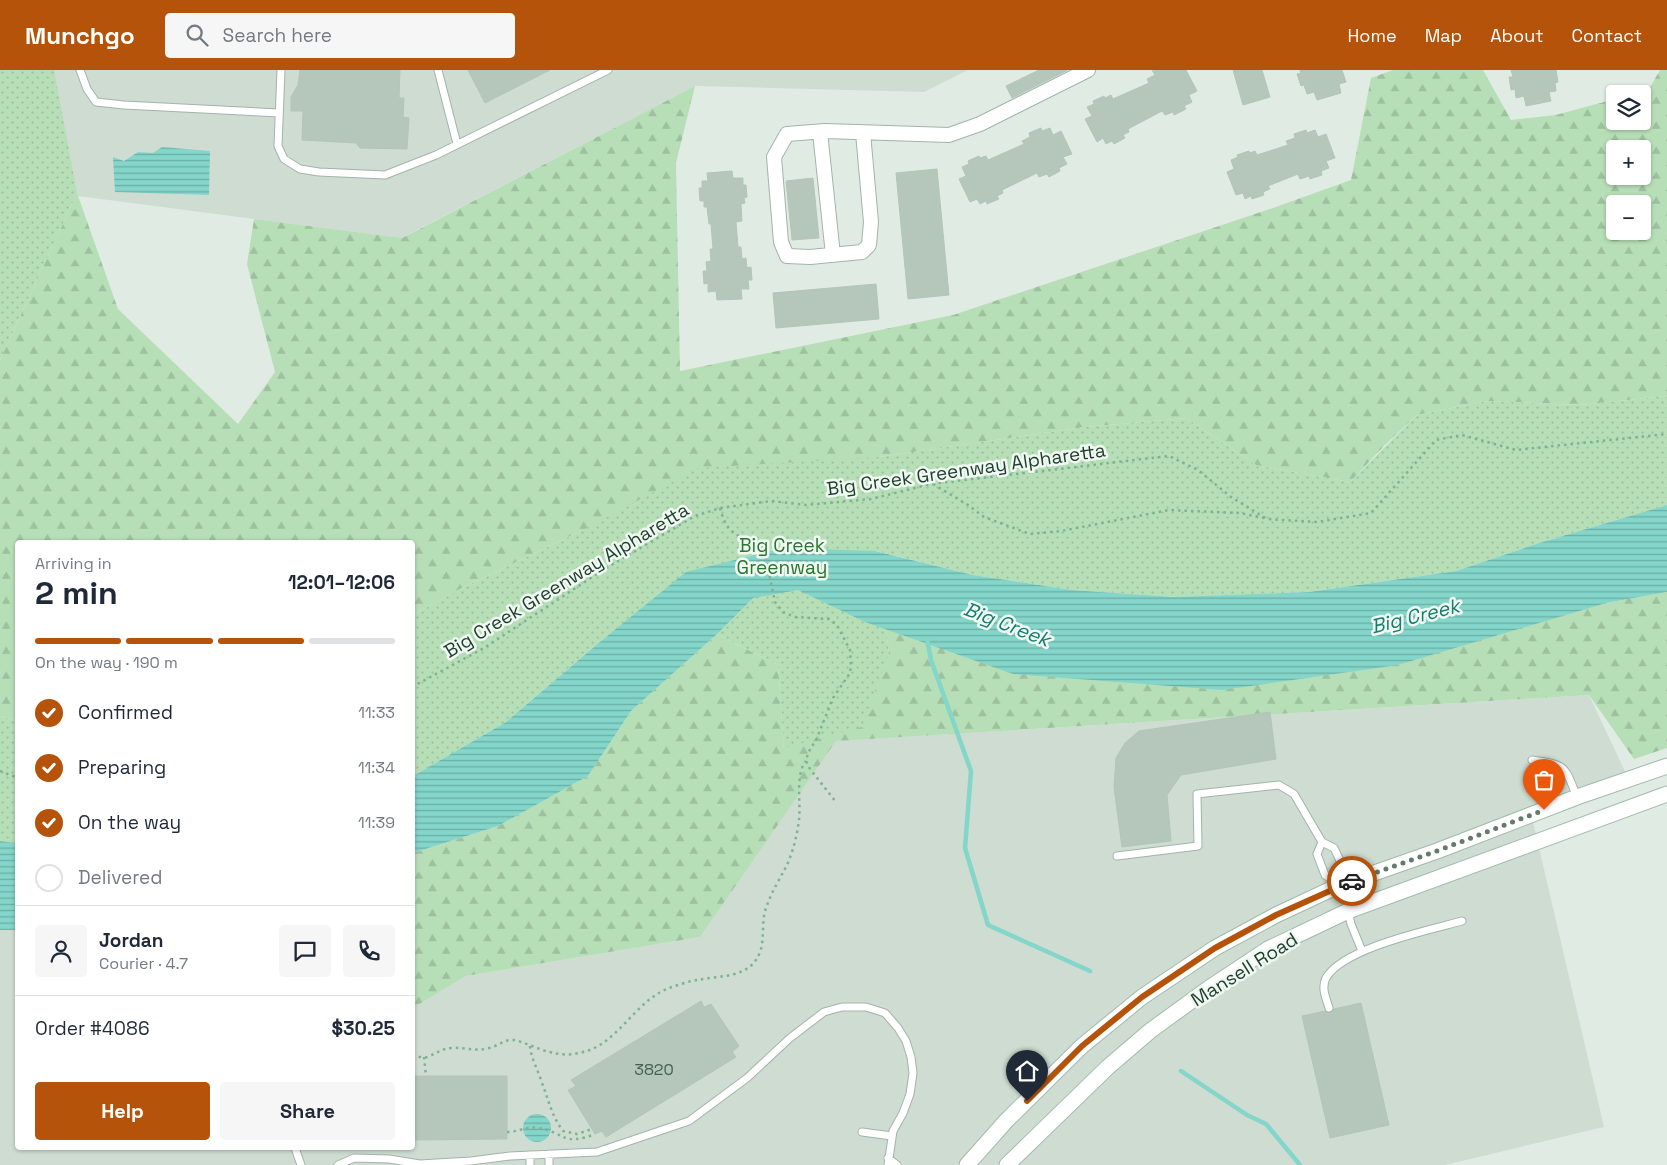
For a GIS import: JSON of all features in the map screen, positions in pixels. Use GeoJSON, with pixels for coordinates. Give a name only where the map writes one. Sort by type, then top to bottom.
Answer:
{"type":"FeatureCollection","features":[{"type":"Feature","properties":{"kind":"main road","name":"Mansell Road"},"geometry":{"type":"LineString","coordinates":[[967,1165],[1006,1121],[1082,1046],[1142,997],[1215,948],[1276,915],[1340,885],[1437,851],[1577,797],[1667,766]]}},
{"type":"Feature","properties":{"kind":"main road","name":"Mansell Road"},"geometry":{"type":"LineString","coordinates":[[1007,1165],[1108,1066],[1150,1031],[1209,988],[1268,949],[1348,911],[1667,794]]}},
{"type":"Feature","properties":{"kind":"main road"},"geometry":{"type":"LineString","coordinates":[[1340,885],[1348,911]]}},
{"type":"Feature","properties":{"kind":"street"},"geometry":{"type":"LineString","coordinates":[[863,133],[871,222],[869,244],[862,252],[810,257],[787,256],[781,242],[774,157],[787,134],[820,132],[863,133],[949,135],[980,124],[1088,70]]}},
{"type":"Feature","properties":{"kind":"street"},"geometry":{"type":"LineString","coordinates":[[820,132],[833,255]]}},
{"type":"Feature","properties":{"kind":"lane"},"geometry":{"type":"LineString","coordinates":[[80,70],[87,89],[96,102],[124,106],[279,113]]}},
{"type":"Feature","properties":{"kind":"lane"},"geometry":{"type":"LineString","coordinates":[[281,70],[278,146],[284,159],[300,169],[319,172],[385,175],[436,155],[608,70]]}},
{"type":"Feature","properties":{"kind":"lane"},"geometry":{"type":"LineString","coordinates":[[438,70],[458,144]]}},
{"type":"Feature","properties":{"kind":"lane"},"geometry":{"type":"LineString","coordinates":[[1532,760],[1557,764],[1566,772],[1577,797]]}},
{"type":"Feature","properties":{"kind":"lane"},"geometry":{"type":"LineString","coordinates":[[1117,856],[1198,846],[1197,794],[1279,786],[1294,794],[1322,842],[1334,848],[1344,869],[1340,885],[1325,875],[1316,854],[1322,842]]}},
{"type":"Feature","properties":{"kind":"lane"},"geometry":{"type":"LineString","coordinates":[[1348,911],[1362,951]]}},
{"type":"Feature","properties":{"kind":"lane"},"geometry":{"type":"LineString","coordinates":[[1329,1008],[1323,991],[1326,978],[1348,958],[1362,951],[1462,921]]}},
{"type":"Feature","properties":{"kind":"lane"},"geometry":{"type":"LineString","coordinates":[[338,1165],[354,1158],[390,1159],[420,1164],[530,1155],[597,1152],[689,1121],[747,1078],[790,1038],[824,1012],[842,1007],[866,1007],[885,1014],[898,1028],[906,1041],[911,1057],[913,1073],[911,1087],[903,1113],[892,1131],[888,1161],[897,1165]]}},
{"type":"Feature","properties":{"kind":"lane"},"geometry":{"type":"LineString","coordinates":[[862,1132],[892,1136]]}},
{"type":"Feature","properties":{"kind":"lane"},"geometry":{"type":"LineString","coordinates":[[296,1150],[301,1165]]}},
{"type":"Feature","properties":{"kind":"lane"},"geometry":{"type":"LineString","coordinates":[[549,1154],[549,1165]]}},
{"type":"Feature","properties":{"kind":"lane"},"geometry":{"type":"LineString","coordinates":[[530,1155],[530,1165]]}},
{"type":"Feature","properties":{"kind":"path","name":"Big Creek Greenway Alpharetta"},"geometry":{"type":"LineString","coordinates":[[415,685],[484,648],[603,570],[695,516],[720,508],[771,501],[806,505],[871,499],[932,484],[1169,456],[1198,470],[1231,497],[1267,519],[1317,522],[1371,512],[1436,440],[1462,435],[1516,450],[1667,434]]}},
{"type":"Feature","properties":{"kind":"path"},"geometry":{"type":"LineString","coordinates":[[932,484],[968,505],[984,518],[1030,534],[1061,531],[1169,510],[1240,513],[1267,519]]}},
{"type":"Feature","properties":{"kind":"path"},"geometry":{"type":"LineString","coordinates":[[415,1057],[429,1056],[442,1049],[452,1048],[475,1051],[512,1040],[550,1053],[567,1055],[594,1049],[608,1041],[639,1007],[652,996],[669,988],[699,979],[734,975],[744,971],[754,963],[760,953],[766,908],[794,846],[800,817],[802,765],[806,761],[808,753],[817,738],[833,698],[850,673],[850,650],[838,625],[829,619],[795,617],[783,612],[776,602],[764,549],[760,544],[738,536],[731,531],[724,523],[720,508]]}},
{"type":"Feature","properties":{"kind":"path"},"geometry":{"type":"LineString","coordinates":[[806,761],[836,802]]}},
{"type":"Feature","properties":{"kind":"path"},"geometry":{"type":"LineString","coordinates":[[0,771],[15,777]]}},
{"type":"Feature","properties":{"kind":"path"},"geometry":{"type":"LineString","coordinates":[[530,1046],[531,1054],[542,1080],[553,1117],[563,1131],[577,1134],[592,1130]]}},
{"type":"Feature","properties":{"kind":"path"},"geometry":{"type":"LineString","coordinates":[[424,1057],[426,1076]]}},
{"type":"Feature","properties":{"kind":"path"},"geometry":{"type":"LineString","coordinates":[[507,1132],[516,1132],[536,1127],[568,1139],[576,1140],[595,1134]]}},
{"type":"Feature","properties":{"kind":"shaded area"},"geometry":{"type":"Polygon","coordinates":[[[31,70],[968,70],[924,92],[695,86],[401,238],[55,193],[31,70]]]}},
{"type":"Feature","properties":{"kind":"shaded area"},"geometry":{"type":"Polygon","coordinates":[[[1589,695],[1630,782],[1533,822],[1604,1127],[1445,1165],[0,1165],[0,908],[15,911],[15,1150],[415,1150],[415,1007],[466,976],[700,937],[835,741],[1589,695]]]}},
{"type":"Feature","properties":{"kind":"green space"},"geometry":{"type":"Polygon","coordinates":[[[0,70],[54,70],[77,193],[0,360],[0,70]]]}},
{"type":"Feature","properties":{"kind":"green space"},"geometry":{"type":"Polygon","coordinates":[[[1393,70],[1483,70],[1511,120],[1556,115],[1606,101],[1606,130],[1651,130],[1651,86],[1660,70],[1667,70],[1667,396],[1579,405],[1487,401],[1417,415],[1350,482],[1256,465],[1186,418],[1085,427],[879,457],[581,531],[458,590],[415,614],[415,540],[15,540],[15,720],[0,716],[0,360],[77,193],[118,309],[238,424],[275,372],[247,264],[254,219],[402,238],[695,86],[676,163],[680,371],[953,315],[1351,180],[1371,78],[1393,70]]]}},
{"type":"Feature","properties":{"kind":"green space","name":"Big Creek Greenway"},"geometry":{"type":"Polygon","coordinates":[[[1667,396],[1667,505],[1539,543],[1456,571],[1309,592],[1174,597],[1072,590],[973,575],[876,551],[889,652],[862,727],[784,748],[778,665],[717,634],[686,573],[601,641],[506,722],[415,775],[415,614],[458,590],[581,531],[698,468],[879,457],[1085,427],[1186,418],[1256,465],[1350,482],[1417,415],[1487,401],[1579,405],[1667,396]]]}},
{"type":"Feature","properties":{"kind":"green space"},"geometry":{"type":"Polygon","coordinates":[[[1667,592],[1667,748],[1634,759],[1589,695],[836,741],[700,937],[466,976],[415,1007],[415,852],[498,826],[588,776],[631,711],[717,634],[778,665],[784,748],[889,652],[886,629],[1606,603],[1667,592]]]}},
{"type":"Feature","properties":{"kind":"green space"},"geometry":{"type":"Polygon","coordinates":[[[0,716],[15,720],[15,843],[0,841],[0,716]]]}},
{"type":"Feature","properties":{"kind":"water"},"geometry":{"type":"Polygon","coordinates":[[[162,147],[210,151],[209,195],[115,192],[113,157],[124,161],[138,152],[153,153],[162,147]]]}},
{"type":"Feature","properties":{"kind":"water","name":"Big Creek"},"geometry":{"type":"Polygon","coordinates":[[[1667,505],[1667,592],[1606,603],[1398,665],[1222,690],[1013,674],[865,622],[798,590],[753,598],[717,634],[631,711],[588,776],[498,826],[415,852],[415,775],[506,722],[686,572],[783,548],[875,551],[973,575],[1072,590],[1174,597],[1309,592],[1456,571],[1539,543],[1667,505]]]}},
{"type":"Feature","properties":{"kind":"water"},"geometry":{"type":"Polygon","coordinates":[[[0,841],[15,843],[15,930],[0,930],[0,841]]]}},
{"type":"Feature","properties":{"kind":"water"},"geometry":{"type":"Polygon","coordinates":[[[537,1114],[547,1118],[551,1128],[547,1138],[537,1142],[527,1138],[523,1128],[527,1118],[537,1114]]]}},
{"type":"Feature","properties":{"kind":"building"},"geometry":{"type":"Polygon","coordinates":[[[300,70],[400,70],[399,98],[404,98],[403,117],[409,118],[407,149],[360,148],[356,143],[302,140],[303,111],[291,111],[291,97],[298,85],[300,70]]]}},
{"type":"Feature","properties":{"kind":"building"},"geometry":{"type":"Polygon","coordinates":[[[468,70],[550,70],[485,103],[468,70]]]}},
{"type":"Feature","properties":{"kind":"building"},"geometry":{"type":"Polygon","coordinates":[[[1039,70],[1068,70],[1012,98],[1006,86],[1039,70]]]}},
{"type":"Feature","properties":{"kind":"building"},"geometry":{"type":"Polygon","coordinates":[[[1152,70],[1186,70],[1197,91],[1189,95],[1192,102],[1184,106],[1186,109],[1174,115],[1173,112],[1165,115],[1162,111],[1128,129],[1129,132],[1123,135],[1125,138],[1114,144],[1112,141],[1106,144],[1103,138],[1097,142],[1085,119],[1092,116],[1087,107],[1094,104],[1093,101],[1104,96],[1105,98],[1111,95],[1113,99],[1149,83],[1147,79],[1155,75],[1152,70]]]}},
{"type":"Feature","properties":{"kind":"building"},"geometry":{"type":"Polygon","coordinates":[[[1233,70],[1262,70],[1270,97],[1243,105],[1233,70]]]}},
{"type":"Feature","properties":{"kind":"building"},"geometry":{"type":"Polygon","coordinates":[[[1300,70],[1342,70],[1346,82],[1339,84],[1341,93],[1317,100],[1314,92],[1307,94],[1304,85],[1301,86],[1297,74],[1301,73],[1300,70]]]}},
{"type":"Feature","properties":{"kind":"building"},"geometry":{"type":"Polygon","coordinates":[[[1511,70],[1556,70],[1558,82],[1555,83],[1556,91],[1549,92],[1551,101],[1526,106],[1524,96],[1516,98],[1515,89],[1511,90],[1509,77],[1513,77],[1511,70]]]}},
{"type":"Feature","properties":{"kind":"building"},"geometry":{"type":"Polygon","coordinates":[[[1041,128],[1042,131],[1050,128],[1053,135],[1061,131],[1072,154],[1063,157],[1067,164],[1059,168],[1060,171],[1049,177],[1047,174],[1039,177],[1037,173],[1002,190],[1003,193],[997,196],[999,199],[987,204],[986,201],[980,204],[977,199],[970,202],[959,179],[966,176],[962,167],[969,164],[968,161],[979,156],[980,158],[986,156],[988,160],[1024,144],[1022,141],[1030,137],[1029,133],[1041,128]]]}},
{"type":"Feature","properties":{"kind":"building"},"geometry":{"type":"Polygon","coordinates":[[[1306,130],[1307,133],[1315,130],[1318,137],[1326,134],[1335,158],[1326,161],[1329,168],[1321,171],[1322,175],[1310,179],[1309,176],[1300,179],[1298,174],[1268,186],[1270,189],[1263,192],[1264,195],[1252,199],[1251,196],[1245,199],[1243,193],[1236,195],[1227,172],[1234,169],[1231,160],[1238,157],[1237,155],[1249,151],[1250,153],[1255,151],[1257,155],[1288,145],[1286,141],[1295,138],[1294,134],[1306,130]]]}},
{"type":"Feature","properties":{"kind":"building"},"geometry":{"type":"Polygon","coordinates":[[[937,169],[949,295],[908,299],[896,173],[937,169]]]}},
{"type":"Feature","properties":{"kind":"building"},"geometry":{"type":"Polygon","coordinates":[[[732,171],[733,178],[743,178],[743,185],[746,185],[747,197],[744,198],[745,203],[741,204],[742,221],[736,222],[738,247],[741,247],[742,259],[746,258],[747,268],[751,267],[752,280],[748,280],[749,289],[741,289],[742,299],[717,300],[716,291],[708,292],[708,283],[704,284],[703,271],[707,271],[706,262],[711,261],[710,249],[713,249],[711,224],[709,224],[707,207],[704,207],[704,201],[700,201],[699,188],[702,188],[702,181],[708,181],[707,173],[732,171]]]}},
{"type":"Feature","properties":{"kind":"building"},"geometry":{"type":"Polygon","coordinates":[[[813,178],[819,238],[792,240],[786,181],[813,178]]]}},
{"type":"Feature","properties":{"kind":"building"},"geometry":{"type":"Polygon","coordinates":[[[876,284],[879,319],[776,328],[773,293],[876,284]]]}},
{"type":"Feature","properties":{"kind":"building"},"geometry":{"type":"Polygon","coordinates":[[[1270,712],[1276,759],[1181,775],[1167,795],[1171,841],[1122,847],[1114,787],[1116,758],[1125,743],[1139,731],[1270,712]]]}},
{"type":"Feature","properties":{"kind":"building"},"geometry":{"type":"Polygon","coordinates":[[[701,1001],[704,1007],[711,1004],[739,1046],[732,1052],[736,1057],[606,1137],[602,1131],[595,1134],[568,1090],[576,1086],[571,1080],[701,1001]]]}},
{"type":"Feature","properties":{"kind":"building"},"geometry":{"type":"Polygon","coordinates":[[[1361,1003],[1389,1125],[1330,1138],[1302,1016],[1325,1011],[1330,1013],[1334,1009],[1361,1003]]]}},
{"type":"Feature","properties":{"kind":"building"},"geometry":{"type":"Polygon","coordinates":[[[415,1076],[507,1076],[507,1139],[415,1140],[415,1076]]]}},
{"type":"Feature","properties":{"kind":"waterway"},"geometry":{"type":"LineString","coordinates":[[927,639],[931,660],[971,771],[965,848],[988,925],[1090,971]]}},
{"type":"Feature","properties":{"kind":"waterway"},"geometry":{"type":"LineString","coordinates":[[1181,1071],[1247,1115],[1266,1124],[1300,1165]]}},
{"type":"Feature","properties":{"kind":"way so far"},"geometry":{"type":"LineString","coordinates":[[1352,881],[1544,810]]}},
{"type":"Feature","properties":{"kind":"route"},"geometry":{"type":"LineString","coordinates":[[1027,1101],[1082,1046],[1142,997],[1215,948],[1276,915],[1352,881]]}}]}
